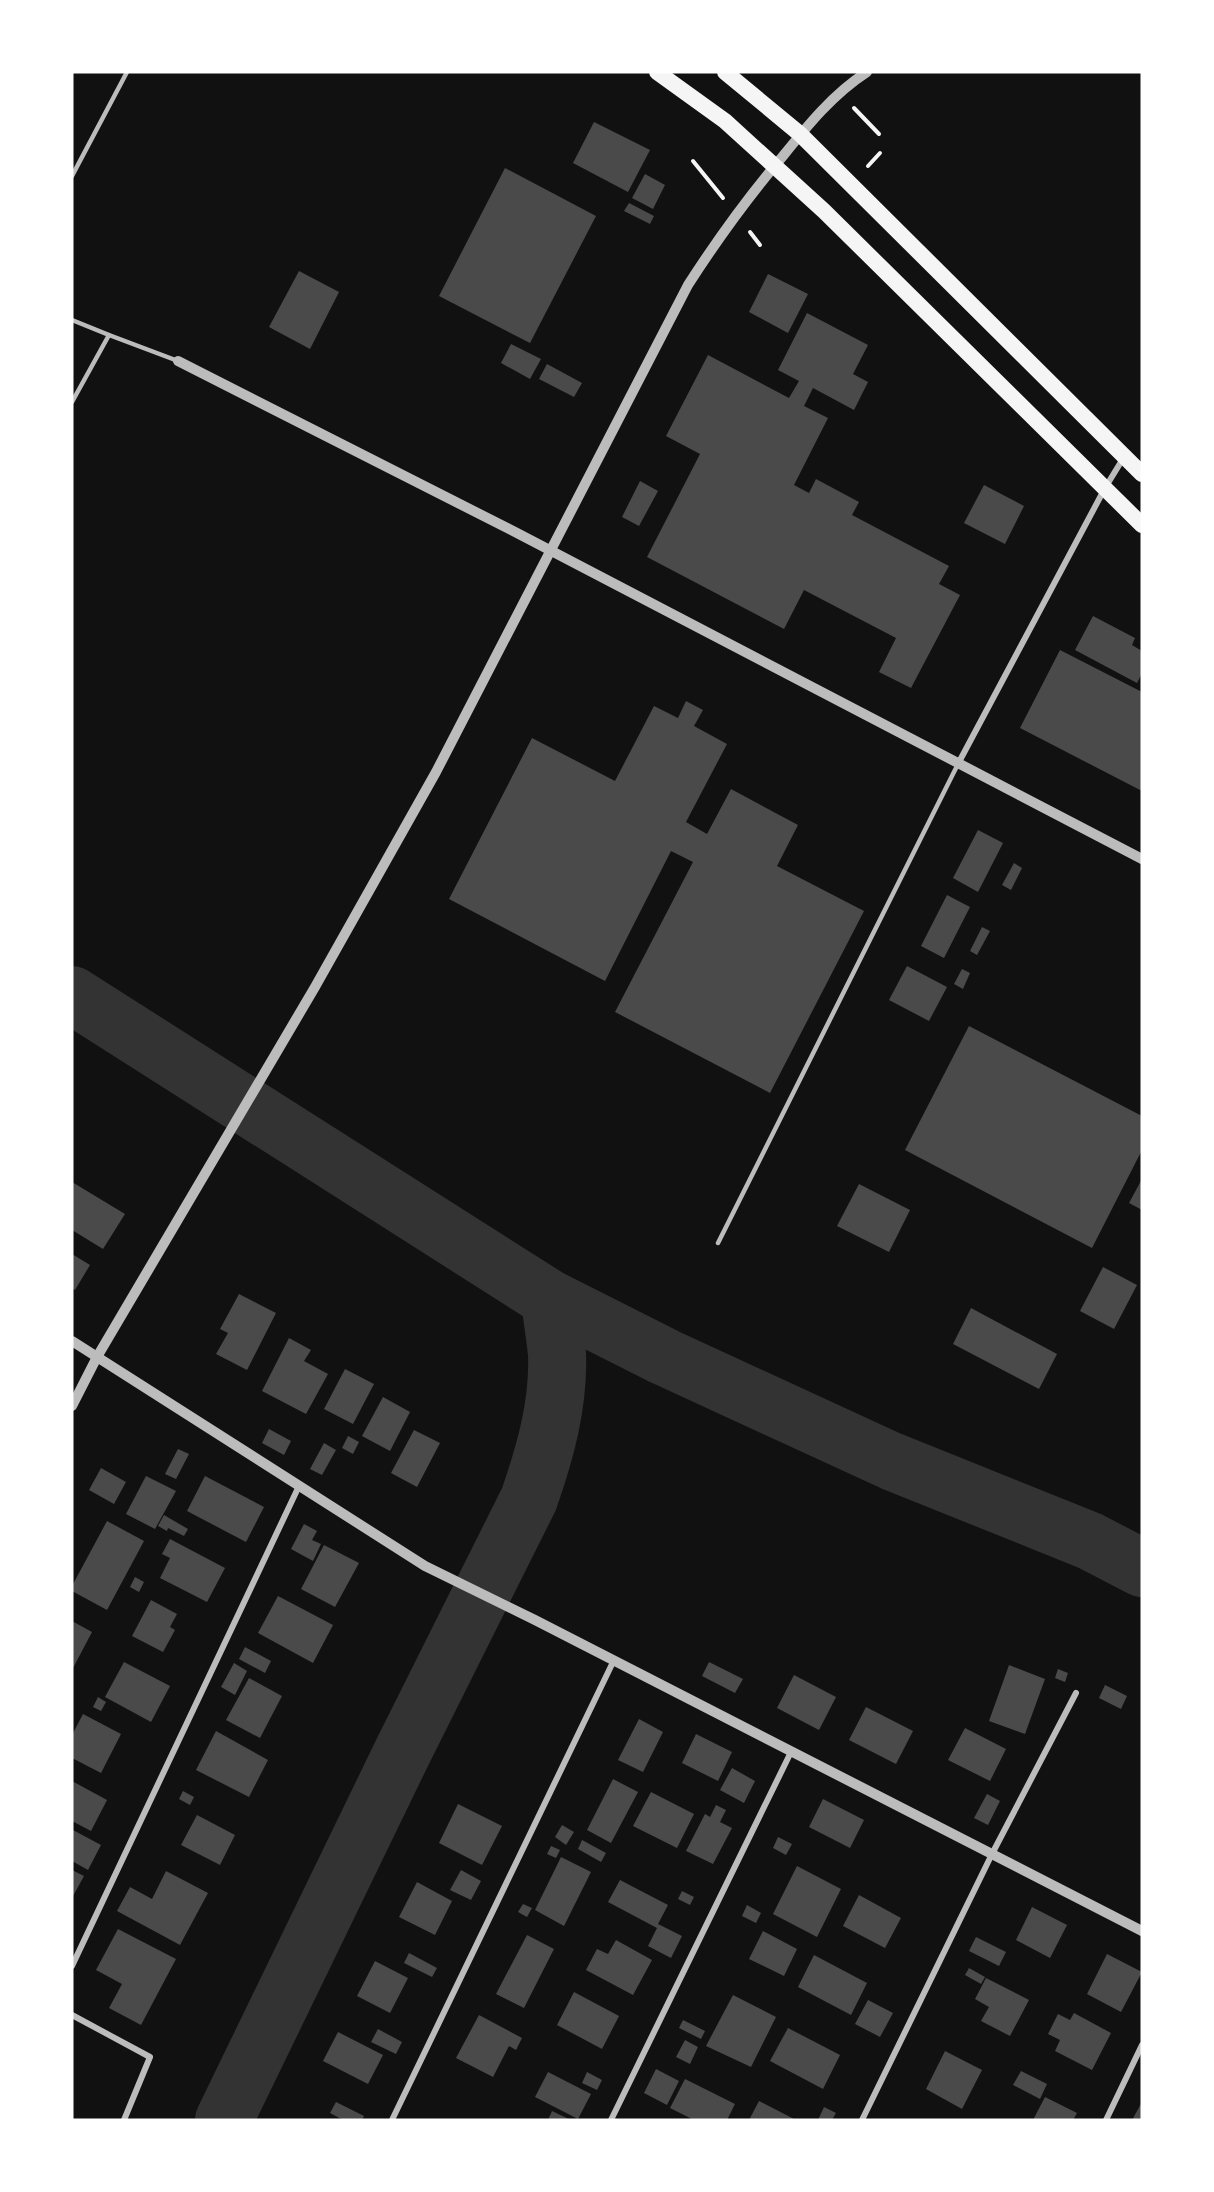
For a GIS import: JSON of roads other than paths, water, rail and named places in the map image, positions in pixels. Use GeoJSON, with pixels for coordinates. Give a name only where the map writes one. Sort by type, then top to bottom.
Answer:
{"type":"FeatureCollection","features":[{"type":"Feature","properties":{"kind":"highway"},"geometry":{"type":"LineString","coordinates":[[657,72],[725,121],[833,220],[1142,525]]}},
{"type":"Feature","properties":{"kind":"highway"},"geometry":{"type":"LineString","coordinates":[[725,72],[800,134],[1142,474]]}},
{"type":"Feature","properties":{"kind":"street"},"geometry":{"type":"LineString","coordinates":[[72,1406],[97,1357],[315,987],[436,772],[688,285],[735,214],[800,134],[839,92],[867,72]]}},
{"type":"Feature","properties":{"kind":"street"},"geometry":{"type":"LineString","coordinates":[[178,362],[550,550],[1142,859]]}},
{"type":"Feature","properties":{"kind":"street"},"geometry":{"type":"LineString","coordinates":[[958,764],[1124,456]]}},
{"type":"Feature","properties":{"kind":"street"},"geometry":{"type":"LineString","coordinates":[[72,1341],[425,1566],[614,1660],[1142,1931]]}},
{"type":"Feature","properties":{"kind":"street"},"geometry":{"type":"LineString","coordinates":[[72,1966],[299,1486]]}},
{"type":"Feature","properties":{"kind":"street"},"geometry":{"type":"LineString","coordinates":[[392,2120],[614,1660]]}},
{"type":"Feature","properties":{"kind":"street"},"geometry":{"type":"LineString","coordinates":[[862,2120],[992,1854],[1076,1693]]}},
{"type":"Feature","properties":{"kind":"street"},"geometry":{"type":"LineString","coordinates":[[611,2120],[791,1752]]}},
{"type":"Feature","properties":{"kind":"street"},"geometry":{"type":"LineString","coordinates":[[72,2015],[150,2057],[124,2120]]}},
{"type":"Feature","properties":{"kind":"street"},"geometry":{"type":"LineString","coordinates":[[1106,2120],[1142,2046]]}},
{"type":"Feature","properties":{"kind":"lane"},"geometry":{"type":"LineString","coordinates":[[72,176],[127,72]]}},
{"type":"Feature","properties":{"kind":"lane"},"geometry":{"type":"LineString","coordinates":[[72,320],[178,362]]}},
{"type":"Feature","properties":{"kind":"lane"},"geometry":{"type":"LineString","coordinates":[[72,402],[110,335]]}},
{"type":"Feature","properties":{"kind":"lane"},"geometry":{"type":"LineString","coordinates":[[718,1243],[958,764]]}},
{"type":"Feature","properties":{"kind":"waterway"},"geometry":{"type":"LineString","coordinates":[[72,995],[550,1299],[665,1357],[891,1461],[1090,1541],[1142,1568]]}},
{"type":"Feature","properties":{"kind":"waterway"},"geometry":{"type":"LineString","coordinates":[[224,2120],[403,1751],[529,1499],[545,1446],[556,1391],[557,1354],[550,1299]]}}]}
